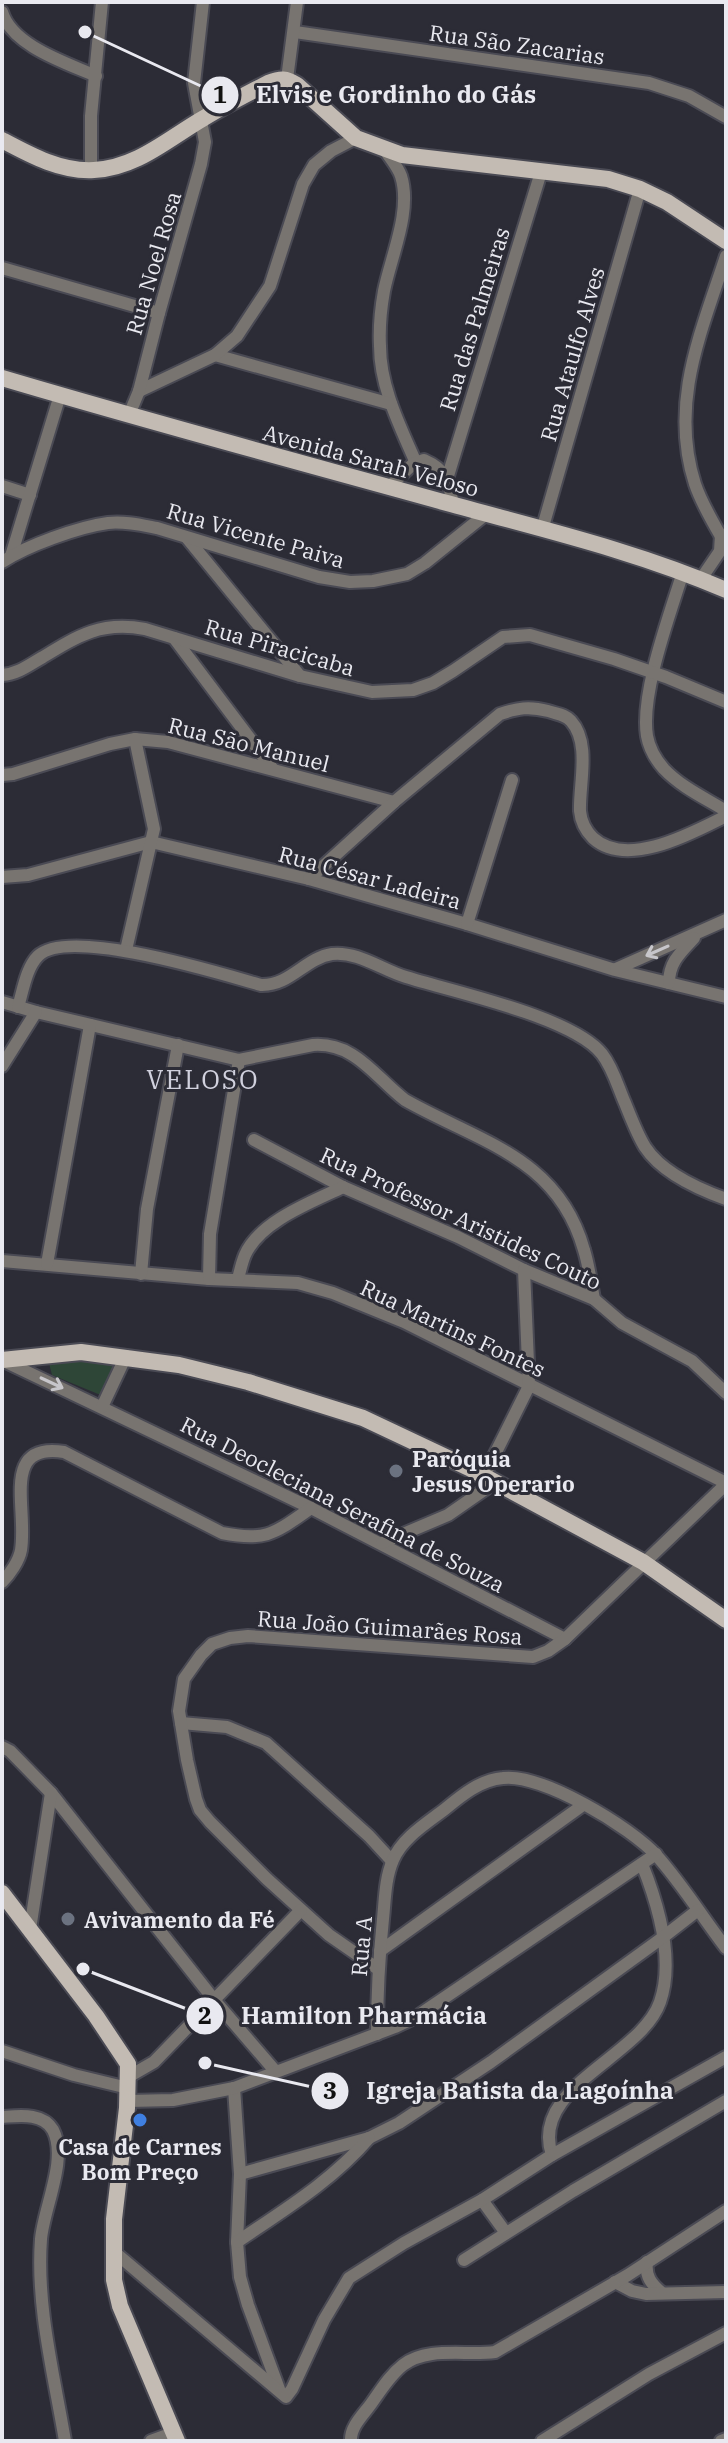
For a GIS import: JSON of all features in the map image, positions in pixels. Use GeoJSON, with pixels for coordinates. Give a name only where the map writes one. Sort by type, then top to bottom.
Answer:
{"type":"FeatureCollection","features":[{"type":"Feature","properties":{"kind":"main road"},"geometry":{"type":"LineString","coordinates":[[2,140],[41,160],[91,170],[127,163],[280,78],[297,85],[356,138],[385,150],[402,155],[608,179],[667,202],[726,241]]}},
{"type":"Feature","properties":{"kind":"main road","name":"Avenida Sarah Veloso"},"geometry":{"type":"LineString","coordinates":[[2,378],[625,553],[726,590]]}},
{"type":"Feature","properties":{"kind":"main road"},"geometry":{"type":"LineString","coordinates":[[2,1360],[81,1352],[126,1356],[248,1382],[363,1418],[489,1480],[643,1562],[726,1620]]}},
{"type":"Feature","properties":{"kind":"main road"},"geometry":{"type":"LineString","coordinates":[[2,1893],[128,2064],[114,2219],[114,2280],[120,2306],[175,2437]]}},
{"type":"Feature","properties":{"kind":"street","name":"Rua Noel Rosa"},"geometry":{"type":"LineString","coordinates":[[129,415],[139,391],[205,142],[194,83],[203,2]]}},
{"type":"Feature","properties":{"kind":"street"},"geometry":{"type":"LineString","coordinates":[[287,79],[297,2]]}},
{"type":"Feature","properties":{"kind":"street"},"geometry":{"type":"LineString","coordinates":[[91,170],[91,116],[100,4]]}},
{"type":"Feature","properties":{"kind":"street"},"geometry":{"type":"LineString","coordinates":[[2,12],[19,36],[44,53],[96,76]]}},
{"type":"Feature","properties":{"kind":"street","name":"Rua São Zacarias"},"geometry":{"type":"LineString","coordinates":[[295,32],[649,83],[689,96],[726,117]]}},
{"type":"Feature","properties":{"kind":"street"},"geometry":{"type":"LineString","coordinates":[[139,391],[215,355],[237,336],[270,286],[303,184],[314,165],[331,151],[356,138]]}},
{"type":"Feature","properties":{"kind":"street"},"geometry":{"type":"LineString","coordinates":[[385,150],[400,174],[404,194],[399,233],[384,293],[380,347],[383,377],[391,404],[416,463]]}},
{"type":"Feature","properties":{"kind":"street","name":"Rua das Palmeiras"},"geometry":{"type":"LineString","coordinates":[[447,479],[541,172]]}},
{"type":"Feature","properties":{"kind":"street","name":"Rua Ataulfo Alves"},"geometry":{"type":"LineString","coordinates":[[542,530],[640,189]]}},
{"type":"Feature","properties":{"kind":"street"},"geometry":{"type":"LineString","coordinates":[[701,579],[720,551],[723,540],[696,486],[689,457],[685,400],[692,363],[726,256]]}},
{"type":"Feature","properties":{"kind":"street"},"geometry":{"type":"LineString","coordinates":[[2,268],[159,313]]}},
{"type":"Feature","properties":{"kind":"street"},"geometry":{"type":"LineString","coordinates":[[215,355],[391,404]]}},
{"type":"Feature","properties":{"kind":"street"},"geometry":{"type":"LineString","coordinates":[[6,559],[30,495],[60,395]]}},
{"type":"Feature","properties":{"kind":"street"},"geometry":{"type":"LineString","coordinates":[[389,487],[403,471],[424,460],[438,467],[447,479],[453,505]]}},
{"type":"Feature","properties":{"kind":"street"},"geometry":{"type":"LineString","coordinates":[[2,486],[30,495]]}},
{"type":"Feature","properties":{"kind":"street","name":"Rua Vicente Paiva"},"geometry":{"type":"LineString","coordinates":[[6,559],[30,547],[108,523],[133,524],[157,528],[319,577],[350,582],[373,581],[407,574],[486,514]]}},
{"type":"Feature","properties":{"kind":"street"},"geometry":{"type":"LineString","coordinates":[[187,538],[300,676]]}},
{"type":"Feature","properties":{"kind":"street"},"geometry":{"type":"LineString","coordinates":[[309,879],[394,802],[500,714],[519,708],[531,707],[566,717],[573,723],[581,743],[580,815],[587,832],[599,843],[609,848],[635,851],[688,836],[726,813],[662,767],[647,740],[653,673],[683,572]]}},
{"type":"Feature","properties":{"kind":"street","name":"Rua Piracicaba"},"geometry":{"type":"LineString","coordinates":[[2,675],[13,674],[103,627],[124,625],[300,676],[372,692],[413,690],[433,683],[503,637],[530,635],[653,673],[726,702]]}},
{"type":"Feature","properties":{"kind":"street"},"geometry":{"type":"LineString","coordinates":[[174,638],[272,768]]}},
{"type":"Feature","properties":{"kind":"street"},"geometry":{"type":"LineString","coordinates":[[126,950],[154,829],[135,739]]}},
{"type":"Feature","properties":{"kind":"street","name":"Rua São Manuel"},"geometry":{"type":"LineString","coordinates":[[2,775],[135,739],[168,742],[394,802]]}},
{"type":"Feature","properties":{"kind":"street"},"geometry":{"type":"LineString","coordinates":[[242,761],[251,741]]}},
{"type":"Feature","properties":{"kind":"street"},"geometry":{"type":"LineString","coordinates":[[467,924],[512,780]]}},
{"type":"Feature","properties":{"kind":"street","name":"Rua César Ladeira"},"geometry":{"type":"LineString","coordinates":[[2,877],[28,875],[151,842],[309,879],[615,970],[726,997]]}},
{"type":"Feature","properties":{"kind":"street"},"geometry":{"type":"LineString","coordinates":[[615,970],[726,920]]}},
{"type":"Feature","properties":{"kind":"street"},"geometry":{"type":"LineString","coordinates":[[669,983],[673,961],[699,932]]}},
{"type":"Feature","properties":{"kind":"street"},"geometry":{"type":"LineString","coordinates":[[18,1007],[37,956],[55,948],[126,950],[261,985],[274,985],[330,954],[355,956],[402,976],[551,1022],[579,1035],[602,1054],[610,1066],[632,1123],[653,1157],[689,1182],[726,1199]]}},
{"type":"Feature","properties":{"kind":"street"},"geometry":{"type":"LineString","coordinates":[[2,1002],[239,1060],[313,1045],[334,1045],[344,1049],[370,1066],[405,1100],[519,1158],[548,1184],[565,1204],[573,1220],[585,1251],[594,1299]]}},
{"type":"Feature","properties":{"kind":"street"},"geometry":{"type":"LineString","coordinates":[[2,1066],[36,1012]]}},
{"type":"Feature","properties":{"kind":"street"},"geometry":{"type":"LineString","coordinates":[[47,1264],[90,1025]]}},
{"type":"Feature","properties":{"kind":"street"},"geometry":{"type":"LineString","coordinates":[[141,1274],[147,1209],[178,1045]]}},
{"type":"Feature","properties":{"kind":"street"},"geometry":{"type":"LineString","coordinates":[[209,1279],[210,1234],[239,1060]]}},
{"type":"Feature","properties":{"kind":"street","name":"Rua Professor Aristides Couto"},"geometry":{"type":"LineString","coordinates":[[254,1140],[343,1187],[594,1299],[622,1323],[692,1361],[726,1393]]}},
{"type":"Feature","properties":{"kind":"street"},"geometry":{"type":"LineString","coordinates":[[238,1279],[245,1254],[254,1239],[299,1208],[343,1187]]}},
{"type":"Feature","properties":{"kind":"street","name":"Rua Martins Fontes"},"geometry":{"type":"LineString","coordinates":[[2,1261],[141,1274],[298,1283],[333,1293],[404,1322],[726,1484]]}},
{"type":"Feature","properties":{"kind":"street"},"geometry":{"type":"LineString","coordinates":[[382,1543],[448,1515],[489,1480],[529,1386],[524,1270]]}},
{"type":"Feature","properties":{"kind":"street"},"geometry":{"type":"LineString","coordinates":[[102,1407],[126,1356]]}},
{"type":"Feature","properties":{"kind":"street","name":"Rua Deocleciana Serafina de Souza"},"geometry":{"type":"LineString","coordinates":[[2,1360],[382,1543],[565,1639]]}},
{"type":"Feature","properties":{"kind":"street"},"geometry":{"type":"LineString","coordinates":[[2,1582],[9,1576],[21,1552],[21,1522],[14,1485],[16,1471],[25,1457],[36,1451],[64,1452],[222,1533],[268,1536],[311,1508]]}},
{"type":"Feature","properties":{"kind":"street","name":"Rua João Guimarães Rosa"},"geometry":{"type":"LineString","coordinates":[[378,1969],[329,1935],[301,1910],[200,1810],[187,1760],[180,1699],[184,1679],[201,1655],[212,1644],[248,1636],[533,1657],[565,1639],[726,1484]]}},
{"type":"Feature","properties":{"kind":"street"},"geometry":{"type":"LineString","coordinates":[[181,1723],[227,1727],[266,1743],[392,1861],[420,1829],[467,1791],[487,1781],[504,1777],[554,1788],[627,1831],[656,1854],[726,1948]]}},
{"type":"Feature","properties":{"kind":"street"},"geometry":{"type":"LineString","coordinates":[[2,1747],[10,1751],[51,1793],[215,2001],[276,2072]]}},
{"type":"Feature","properties":{"kind":"street"},"geometry":{"type":"LineString","coordinates":[[30,1929],[51,1793]]}},
{"type":"Feature","properties":{"kind":"street"},"geometry":{"type":"LineString","coordinates":[[380,1951],[583,1805]]}},
{"type":"Feature","properties":{"kind":"street"},"geometry":{"type":"LineString","coordinates":[[2,2051],[74,2075],[173,2100],[234,2088],[416,2017],[656,1854]]}},
{"type":"Feature","properties":{"kind":"street","name":"Rua A"},"geometry":{"type":"LineString","coordinates":[[377,2034],[378,1969],[386,1886],[392,1861]]}},
{"type":"Feature","properties":{"kind":"street"},"geometry":{"type":"LineString","coordinates":[[552,2155],[548,2141],[556,2110],[584,2079],[632,2040],[659,2006],[665,1973],[662,1938],[654,1896],[642,1864]]}},
{"type":"Feature","properties":{"kind":"street"},"geometry":{"type":"LineString","coordinates":[[128,2089],[301,1910]]}},
{"type":"Feature","properties":{"kind":"street"},"geometry":{"type":"LineString","coordinates":[[240,2174],[369,2138],[399,2123],[479,2070],[698,1910]]}},
{"type":"Feature","properties":{"kind":"street"},"geometry":{"type":"LineString","coordinates":[[282,2394],[292,2389],[324,2320],[349,2278],[552,2155],[726,2057]]}},
{"type":"Feature","properties":{"kind":"street"},"geometry":{"type":"LineString","coordinates":[[234,2088],[240,2174],[237,2242],[240,2277],[282,2394]]}},
{"type":"Feature","properties":{"kind":"street"},"geometry":{"type":"LineString","coordinates":[[464,2260],[726,2101]]}},
{"type":"Feature","properties":{"kind":"street"},"geometry":{"type":"LineString","coordinates":[[2,2117],[25,2115],[38,2118],[50,2124],[55,2134],[58,2155],[41,2234],[39,2268],[65,2441]]}},
{"type":"Feature","properties":{"kind":"street"},"geometry":{"type":"LineString","coordinates":[[237,2242],[320,2185],[369,2138]]}},
{"type":"Feature","properties":{"kind":"street"},"geometry":{"type":"LineString","coordinates":[[482,2200],[506,2233]]}},
{"type":"Feature","properties":{"kind":"street"},"geometry":{"type":"LineString","coordinates":[[350,2439],[352,2430],[389,2379],[412,2360],[435,2354],[495,2352],[615,2282],[726,2211]]}},
{"type":"Feature","properties":{"kind":"street"},"geometry":{"type":"LineString","coordinates":[[112,2250],[282,2394]]}},
{"type":"Feature","properties":{"kind":"street"},"geometry":{"type":"LineString","coordinates":[[647,2262],[647,2276],[662,2293]]}},
{"type":"Feature","properties":{"kind":"street"},"geometry":{"type":"LineString","coordinates":[[615,2282],[646,2294],[726,2292]]}},
{"type":"Feature","properties":{"kind":"street"},"geometry":{"type":"LineString","coordinates":[[542,2441],[645,2376],[726,2333]]}},
{"type":"Feature","properties":{"kind":"street"},"geometry":{"type":"LineString","coordinates":[[151,2441],[175,2437]]}},
{"type":"Feature","properties":{"kind":"green space"},"geometry":{"type":"Polygon","coordinates":[[[81,1360],[117,1366],[103,1396],[52,1375],[49,1363],[81,1360]]]}},
{"type":"Feature","properties":{"kind":"place","name":"Elvis e Gordinho do Gás"},"geometry":{"type":"Point","coordinates":[85,32]}},
{"type":"Feature","properties":{"kind":"place","name":"Paróquia Jesus Operario"},"geometry":{"type":"Point","coordinates":[396,1471]}},
{"type":"Feature","properties":{"kind":"place","name":"Avivamento da Fé"},"geometry":{"type":"Point","coordinates":[68,1919]}},
{"type":"Feature","properties":{"kind":"place","name":"Hamilton Pharmácia"},"geometry":{"type":"Point","coordinates":[83,1969]}},
{"type":"Feature","properties":{"kind":"place","name":"Igreja Batista da Lagoínha"},"geometry":{"type":"Point","coordinates":[205,2063]}},
{"type":"Feature","properties":{"kind":"place","name":"Casa de Carnes Bom Preço"},"geometry":{"type":"Point","coordinates":[140,2120]}},
{"type":"Feature","properties":{"kind":"district","name":"VELOSO"},"geometry":{"type":"Point","coordinates":[203,1079]}}]}
